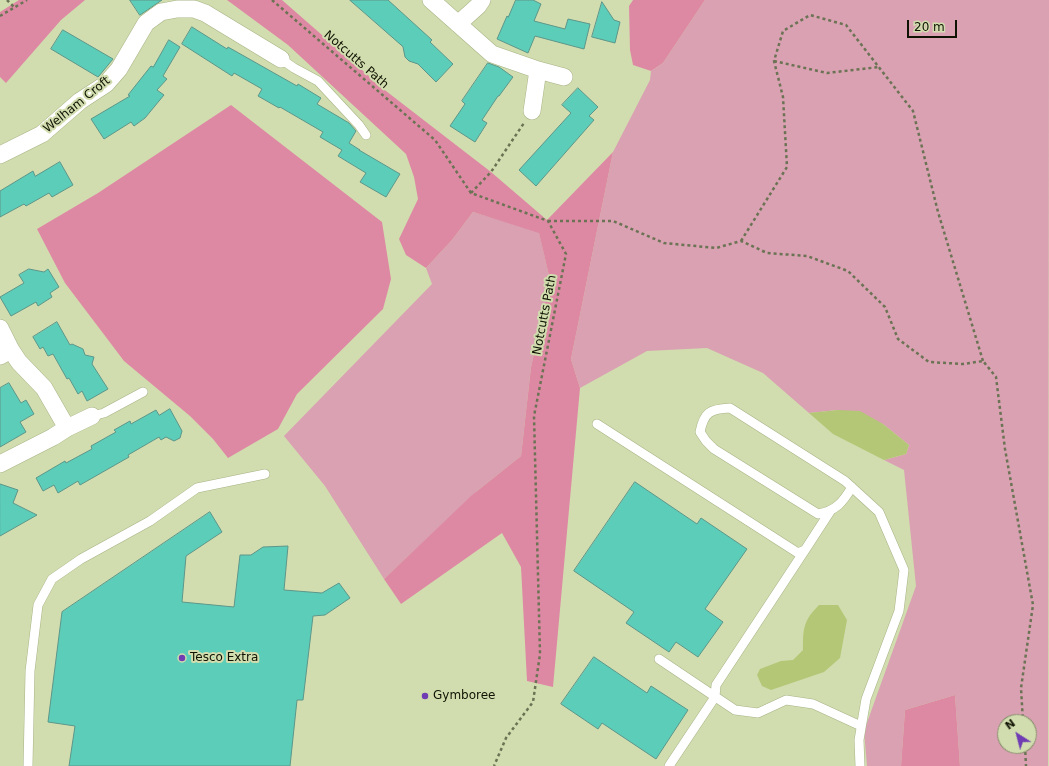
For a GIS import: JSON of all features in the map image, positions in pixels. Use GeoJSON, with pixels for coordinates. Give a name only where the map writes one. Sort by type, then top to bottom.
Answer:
{"type":"FeatureCollection","features":[{"type":"Feature","properties":{"kind":"street"},"geometry":{"type":"LineString","coordinates":[[431,0],[492,54],[538,70],[564,77]]}},
{"type":"Feature","properties":{"kind":"street"},"geometry":{"type":"LineString","coordinates":[[458,24],[478,6],[482,0]]}},
{"type":"Feature","properties":{"kind":"street","name":"Welham Croft"},"geometry":{"type":"LineString","coordinates":[[0,155],[42,134],[80,101],[106,84],[119,69],[146,23],[161,12],[177,9],[194,9],[205,13],[282,59]]}},
{"type":"Feature","properties":{"kind":"street"},"geometry":{"type":"LineString","coordinates":[[532,111],[538,70]]}},
{"type":"Feature","properties":{"kind":"street"},"geometry":{"type":"LineString","coordinates":[[0,328],[5,353],[19,362],[44,388],[67,428]]}},
{"type":"Feature","properties":{"kind":"street"},"geometry":{"type":"LineString","coordinates":[[0,464],[92,416]]}},
{"type":"Feature","properties":{"kind":"lane"},"geometry":{"type":"LineString","coordinates":[[282,59],[294,68],[318,81],[351,116],[366,135]]}},
{"type":"Feature","properties":{"kind":"lane"},"geometry":{"type":"LineString","coordinates":[[92,416],[104,413],[143,392]]}},
{"type":"Feature","properties":{"kind":"lane"},"geometry":{"type":"LineString","coordinates":[[852,487],[842,503],[828,512],[818,514],[714,450],[700,432],[702,420],[706,414],[717,409],[730,408],[845,481],[852,487],[879,512],[904,570],[899,611],[866,699],[859,740],[860,766]]}},
{"type":"Feature","properties":{"kind":"lane"},"geometry":{"type":"LineString","coordinates":[[597,424],[798,553],[806,550]]}},
{"type":"Feature","properties":{"kind":"lane"},"geometry":{"type":"LineString","coordinates":[[28,766],[30,671],[38,605],[52,579],[81,559],[150,521],[197,488],[265,474]]}},
{"type":"Feature","properties":{"kind":"lane"},"geometry":{"type":"LineString","coordinates":[[669,766],[715,697],[716,685],[831,510]]}},
{"type":"Feature","properties":{"kind":"lane"},"geometry":{"type":"LineString","coordinates":[[659,659],[735,710],[758,714],[786,700],[813,704],[861,726]]}},
{"type":"Feature","properties":{"kind":"path"},"geometry":{"type":"LineString","coordinates":[[7,0],[14,7]]}},
{"type":"Feature","properties":{"kind":"path"},"geometry":{"type":"LineString","coordinates":[[0,16],[27,0]]}},
{"type":"Feature","properties":{"kind":"path","name":"Notcutts Path"},"geometry":{"type":"LineString","coordinates":[[272,0],[435,140],[471,193]]}},
{"type":"Feature","properties":{"kind":"path"},"geometry":{"type":"LineString","coordinates":[[741,241],[787,168],[783,97],[774,61],[783,30],[810,15],[846,25],[913,111],[938,212],[983,361],[996,377],[1004,449],[1033,605],[1021,688],[1023,714]]}},
{"type":"Feature","properties":{"kind":"path"},"geometry":{"type":"LineString","coordinates":[[774,61],[827,73],[878,67]]}},
{"type":"Feature","properties":{"kind":"path"},"geometry":{"type":"LineString","coordinates":[[532,111],[491,172],[471,193],[548,220],[613,220],[664,243],[716,248],[741,241],[767,253],[807,256],[848,271],[885,307],[898,339],[929,362],[963,364],[983,361]]}},
{"type":"Feature","properties":{"kind":"path","name":"Notcutts Path"},"geometry":{"type":"LineString","coordinates":[[494,766],[506,738],[533,702],[540,654],[534,416],[566,254],[548,220]]}},
{"type":"Feature","properties":{"kind":"path"},"geometry":{"type":"LineString","coordinates":[[1025,754],[1026,766]]}},
{"type":"Feature","properties":{"kind":"shaded area"},"geometry":{"type":"Polygon","coordinates":[[[19,0],[85,0],[61,20],[6,83],[0,77],[0,12],[19,0]]]}},
{"type":"Feature","properties":{"kind":"shaded area"},"geometry":{"type":"Polygon","coordinates":[[[227,0],[282,0],[386,91],[491,172],[547,220],[613,152],[571,359],[580,388],[553,687],[527,681],[521,567],[502,533],[401,604],[384,579],[472,495],[521,456],[531,367],[550,280],[539,233],[473,212],[452,240],[426,268],[406,255],[399,239],[418,199],[414,177],[406,154],[288,45],[227,0]]]}},
{"type":"Feature","properties":{"kind":"shaded area"},"geometry":{"type":"Polygon","coordinates":[[[633,0],[705,0],[663,63],[651,71],[633,65],[630,50],[629,6],[633,0]]]}},
{"type":"Feature","properties":{"kind":"shaded area"},"geometry":{"type":"Polygon","coordinates":[[[705,0],[1049,0],[1048,766],[960,766],[955,695],[905,710],[901,766],[867,766],[864,731],[916,586],[904,470],[884,460],[906,454],[909,445],[883,424],[838,410],[809,413],[763,373],[707,348],[647,351],[580,388],[571,359],[613,152],[650,80],[651,71],[663,63],[705,0]]]}},
{"type":"Feature","properties":{"kind":"shaded area"},"geometry":{"type":"Polygon","coordinates":[[[231,105],[382,222],[391,279],[383,309],[297,394],[278,429],[228,458],[213,439],[190,416],[124,361],[65,283],[37,229],[98,193],[231,105]]]}},
{"type":"Feature","properties":{"kind":"shaded area"},"geometry":{"type":"Polygon","coordinates":[[[473,212],[539,232],[550,280],[531,367],[521,456],[477,491],[384,579],[325,486],[284,436],[432,284],[426,268],[452,240],[473,212]]]}},
{"type":"Feature","properties":{"kind":"shaded area"},"geometry":{"type":"Polygon","coordinates":[[[838,410],[860,411],[883,424],[909,445],[906,454],[884,460],[833,434],[809,413],[838,410]]]}},
{"type":"Feature","properties":{"kind":"shaded area"},"geometry":{"type":"Polygon","coordinates":[[[819,605],[838,605],[847,620],[840,658],[824,672],[771,690],[762,686],[757,675],[760,669],[781,661],[793,660],[803,650],[805,626],[810,616],[819,605]]]}},
{"type":"Feature","properties":{"kind":"shaded area"},"geometry":{"type":"Polygon","coordinates":[[[955,695],[960,766],[901,766],[905,710],[955,695]]]}},
{"type":"Feature","properties":{"kind":"building"},"geometry":{"type":"Polygon","coordinates":[[[130,0],[162,0],[140,15],[130,0]]]}},
{"type":"Feature","properties":{"kind":"building"},"geometry":{"type":"Polygon","coordinates":[[[350,0],[388,0],[432,40],[430,42],[453,64],[436,82],[418,64],[409,61],[405,57],[403,47],[350,0]]]}},
{"type":"Feature","properties":{"kind":"building"},"geometry":{"type":"Polygon","coordinates":[[[516,0],[533,0],[541,4],[534,21],[565,29],[568,19],[590,24],[584,49],[535,36],[528,53],[497,39],[516,0]]]}},
{"type":"Feature","properties":{"kind":"building"},"geometry":{"type":"Polygon","coordinates":[[[602,2],[614,20],[620,22],[615,43],[592,37],[602,2]]]}},
{"type":"Feature","properties":{"kind":"building"},"geometry":{"type":"Polygon","coordinates":[[[192,27],[227,49],[228,47],[297,86],[298,84],[321,98],[317,104],[349,123],[356,131],[349,143],[400,174],[386,197],[360,182],[366,173],[338,156],[342,150],[320,137],[323,132],[258,96],[262,89],[234,73],[232,76],[182,44],[192,27]]]}},
{"type":"Feature","properties":{"kind":"building"},"geometry":{"type":"Polygon","coordinates":[[[63,30],[113,59],[98,77],[51,49],[63,30]]]}},
{"type":"Feature","properties":{"kind":"building"},"geometry":{"type":"Polygon","coordinates":[[[169,40],[180,47],[163,76],[167,79],[157,90],[164,95],[145,118],[134,126],[131,122],[104,139],[91,119],[130,96],[128,95],[151,66],[153,67],[169,40]]]}},
{"type":"Feature","properties":{"kind":"building"},"geometry":{"type":"Polygon","coordinates":[[[488,63],[499,67],[513,77],[482,120],[487,123],[475,142],[450,126],[465,104],[462,101],[488,63]]]}},
{"type":"Feature","properties":{"kind":"building"},"geometry":{"type":"Polygon","coordinates":[[[578,88],[598,107],[589,116],[594,120],[536,186],[519,170],[571,113],[562,105],[578,88]]]}},
{"type":"Feature","properties":{"kind":"building"},"geometry":{"type":"Polygon","coordinates":[[[60,162],[73,185],[52,197],[49,193],[26,206],[24,204],[0,217],[0,191],[33,171],[35,176],[60,162]]]}},
{"type":"Feature","properties":{"kind":"building"},"geometry":{"type":"Polygon","coordinates":[[[29,269],[44,272],[48,269],[59,287],[50,293],[52,297],[38,306],[36,302],[11,316],[0,297],[24,283],[19,275],[29,269]]]}},
{"type":"Feature","properties":{"kind":"building"},"geometry":{"type":"Polygon","coordinates":[[[57,322],[70,345],[72,344],[83,349],[85,355],[94,357],[92,364],[108,389],[87,401],[82,391],[78,394],[69,378],[67,379],[53,354],[48,356],[43,347],[40,349],[33,337],[57,322]]]}},
{"type":"Feature","properties":{"kind":"building"},"geometry":{"type":"Polygon","coordinates":[[[9,383],[21,403],[26,400],[34,414],[20,422],[26,432],[0,447],[0,388],[9,383]]]}},
{"type":"Feature","properties":{"kind":"building"},"geometry":{"type":"Polygon","coordinates":[[[170,409],[182,431],[180,438],[174,441],[166,437],[161,440],[159,437],[128,455],[129,457],[80,485],[78,481],[58,493],[54,485],[43,491],[36,478],[65,461],[66,463],[92,449],[91,446],[116,432],[114,430],[130,421],[131,424],[156,410],[159,415],[170,409]]]}},
{"type":"Feature","properties":{"kind":"building"},"geometry":{"type":"Polygon","coordinates":[[[635,482],[697,524],[701,518],[747,549],[705,609],[723,622],[698,657],[676,642],[669,652],[626,623],[634,612],[574,571],[635,482]]]}},
{"type":"Feature","properties":{"kind":"building"},"geometry":{"type":"Polygon","coordinates":[[[0,484],[18,490],[13,503],[37,515],[0,536],[0,484]]]}},
{"type":"Feature","properties":{"kind":"building","name":"Tesco Extra"},"geometry":{"type":"Polygon","coordinates":[[[210,512],[222,532],[186,556],[182,602],[234,607],[240,555],[251,555],[263,547],[288,546],[284,590],[322,593],[339,583],[350,598],[325,615],[313,616],[303,700],[297,700],[290,766],[69,766],[75,726],[48,722],[62,612],[210,512]]]}},
{"type":"Feature","properties":{"kind":"building"},"geometry":{"type":"Polygon","coordinates":[[[594,657],[647,693],[651,686],[688,710],[656,759],[602,723],[598,729],[561,704],[594,657]]]}},
{"type":"Feature","properties":{"kind":"place","name":"Tesco Extra"},"geometry":{"type":"Point","coordinates":[182,658]}},
{"type":"Feature","properties":{"kind":"place","name":"Gymboree"},"geometry":{"type":"Point","coordinates":[425,696]}}]}
